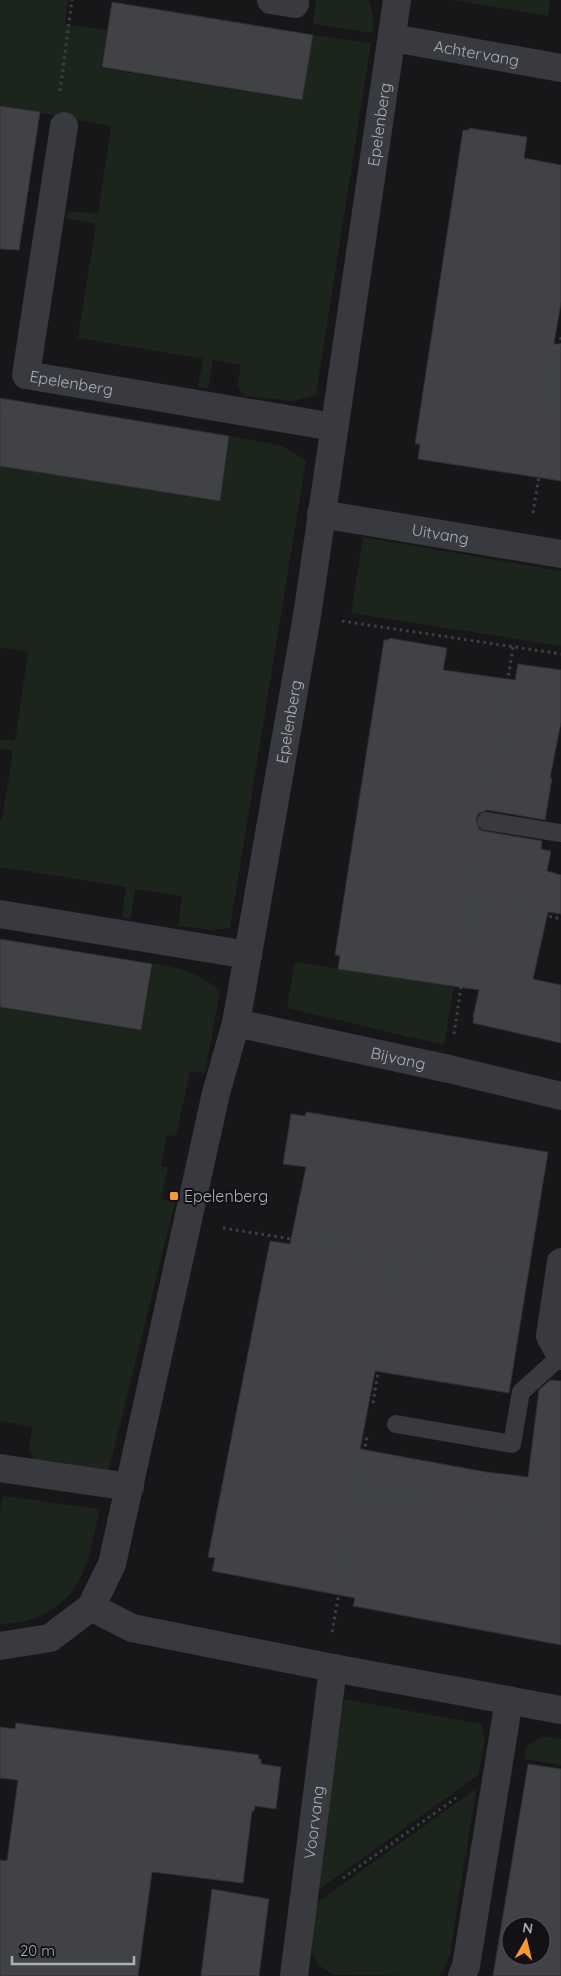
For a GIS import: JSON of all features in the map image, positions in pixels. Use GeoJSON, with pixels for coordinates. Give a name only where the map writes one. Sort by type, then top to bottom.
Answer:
{"type":"FeatureCollection","features":[{"type":"Feature","properties":{"kind":"street"},"geometry":{"type":"LineString","coordinates":[[271,0],[295,4],[295,0]]}},
{"type":"Feature","properties":{"kind":"street","name":"Epelenberg"},"geometry":{"type":"LineString","coordinates":[[0,1646],[50,1638],[91,1607],[112,1564],[216,1093],[236,1023],[306,616],[393,38],[397,0]]}},
{"type":"Feature","properties":{"kind":"street","name":"Achtervang"},"geometry":{"type":"LineString","coordinates":[[393,38],[561,68]]}},
{"type":"Feature","properties":{"kind":"street","name":"Epelenberg"},"geometry":{"type":"LineString","coordinates":[[64,126],[26,375],[334,427]]}},
{"type":"Feature","properties":{"kind":"street","name":"Uitvang"},"geometry":{"type":"LineString","coordinates":[[321,514],[561,554]]}},
{"type":"Feature","properties":{"kind":"street"},"geometry":{"type":"LineString","coordinates":[[0,914],[248,955]]}},
{"type":"Feature","properties":{"kind":"street","name":"Bijvang"},"geometry":{"type":"LineString","coordinates":[[236,1023],[449,1069],[561,1096]]}},
{"type":"Feature","properties":{"kind":"street"},"geometry":{"type":"LineString","coordinates":[[560,1272],[550,1336],[561,1356]]}},
{"type":"Feature","properties":{"kind":"street"},"geometry":{"type":"LineString","coordinates":[[0,1468],[130,1487]]}},
{"type":"Feature","properties":{"kind":"street"},"geometry":{"type":"LineString","coordinates":[[91,1607],[132,1628],[329,1668],[561,1710]]}},
{"type":"Feature","properties":{"kind":"street","name":"Voorvang"},"geometry":{"type":"LineString","coordinates":[[294,1976],[304,1906],[329,1668]]}},
{"type":"Feature","properties":{"kind":"street"},"geometry":{"type":"LineString","coordinates":[[462,1976],[466,1966],[509,1700]]}},
{"type":"Feature","properties":{"kind":"lane"},"geometry":{"type":"LineString","coordinates":[[486,821],[561,833]]}},
{"type":"Feature","properties":{"kind":"lane"},"geometry":{"type":"LineString","coordinates":[[396,1424],[512,1444],[521,1392],[561,1356]]}},
{"type":"Feature","properties":{"kind":"path"},"geometry":{"type":"LineString","coordinates":[[64,126],[44,117],[60,94],[72,0]]}},
{"type":"Feature","properties":{"kind":"path"},"geometry":{"type":"LineString","coordinates":[[527,548],[561,336]]}},
{"type":"Feature","properties":{"kind":"path"},"geometry":{"type":"LineString","coordinates":[[555,376],[561,377]]}},
{"type":"Feature","properties":{"kind":"path"},"geometry":{"type":"LineString","coordinates":[[306,616],[561,654]]}},
{"type":"Feature","properties":{"kind":"path"},"geometry":{"type":"LineString","coordinates":[[449,1069],[473,900],[513,647]]}},
{"type":"Feature","properties":{"kind":"path"},"geometry":{"type":"LineString","coordinates":[[473,900],[561,919]]}},
{"type":"Feature","properties":{"kind":"path"},"geometry":{"type":"LineString","coordinates":[[188,1222],[397,1256],[560,1272]]}},
{"type":"Feature","properties":{"kind":"path"},"geometry":{"type":"LineString","coordinates":[[372,1410],[397,1256]]}},
{"type":"Feature","properties":{"kind":"path"},"geometry":{"type":"LineString","coordinates":[[329,1668],[368,1430]]}},
{"type":"Feature","properties":{"kind":"path"},"geometry":{"type":"LineString","coordinates":[[357,1488],[561,1526]]}},
{"type":"Feature","properties":{"kind":"path"},"geometry":{"type":"LineString","coordinates":[[304,1906],[498,1768]]}},
{"type":"Feature","properties":{"kind":"shaded area"},"geometry":{"type":"Polygon","coordinates":[[[0,0],[68,0],[65,24],[107,30],[101,68],[302,101],[313,35],[371,43],[316,395],[291,401],[245,396],[240,391],[238,384],[241,365],[213,360],[208,388],[202,389],[198,386],[203,359],[78,338],[96,224],[69,219],[66,214],[70,211],[98,214],[111,126],[0,105],[0,0]]]}},
{"type":"Feature","properties":{"kind":"shaded area"},"geometry":{"type":"Polygon","coordinates":[[[316,0],[369,0],[373,14],[373,33],[313,24],[316,0]]]}},
{"type":"Feature","properties":{"kind":"shaded area"},"geometry":{"type":"Polygon","coordinates":[[[453,0],[550,0],[548,16],[453,0]]]}},
{"type":"Feature","properties":{"kind":"shaded area"},"geometry":{"type":"Polygon","coordinates":[[[230,436],[283,446],[306,461],[230,928],[213,930],[178,926],[182,896],[135,889],[131,919],[122,917],[126,887],[0,867],[0,820],[2,820],[13,751],[0,748],[0,739],[15,741],[28,652],[0,647],[0,455],[22,469],[220,502],[230,436]]]}},
{"type":"Feature","properties":{"kind":"shaded area"},"geometry":{"type":"Polygon","coordinates":[[[363,537],[561,571],[561,646],[351,613],[363,537]]]}},
{"type":"Feature","properties":{"kind":"shaded area"},"geometry":{"type":"Polygon","coordinates":[[[295,962],[454,987],[444,1045],[287,1008],[295,962]]]}},
{"type":"Feature","properties":{"kind":"shaded area"},"geometry":{"type":"Polygon","coordinates":[[[153,964],[189,972],[220,991],[205,1073],[190,1072],[176,1136],[167,1135],[161,1166],[168,1168],[161,1199],[175,1202],[109,1470],[35,1459],[29,1448],[33,1427],[0,1421],[0,1008],[141,1031],[153,964]]]}},
{"type":"Feature","properties":{"kind":"shaded area"},"geometry":{"type":"Polygon","coordinates":[[[3,1496],[100,1509],[86,1565],[80,1578],[63,1601],[40,1616],[28,1621],[0,1624],[0,1511],[3,1496]]]}},
{"type":"Feature","properties":{"kind":"shaded area"},"geometry":{"type":"Polygon","coordinates":[[[344,1699],[481,1724],[485,1740],[478,1775],[317,1891],[344,1699]]]}},
{"type":"Feature","properties":{"kind":"shaded area"},"geometry":{"type":"Polygon","coordinates":[[[542,1736],[561,1739],[561,1765],[525,1759],[526,1747],[542,1736]]]}},
{"type":"Feature","properties":{"kind":"shaded area"},"geometry":{"type":"Polygon","coordinates":[[[476,1789],[450,1954],[444,1970],[438,1976],[333,1975],[320,1966],[315,1960],[311,1947],[315,1904],[476,1789]]]}},
{"type":"Feature","properties":{"kind":"building"},"geometry":{"type":"Polygon","coordinates":[[[112,2],[313,35],[302,100],[102,67],[112,2]]]}},
{"type":"Feature","properties":{"kind":"building"},"geometry":{"type":"Polygon","coordinates":[[[0,106],[40,112],[19,250],[0,249],[0,106]]]}},
{"type":"Feature","properties":{"kind":"building"},"geometry":{"type":"Polygon","coordinates":[[[469,128],[527,137],[524,158],[561,165],[561,302],[554,344],[561,344],[561,481],[418,459],[420,444],[415,444],[463,130],[469,130],[469,128]]]}},
{"type":"Feature","properties":{"kind":"building"},"geometry":{"type":"Polygon","coordinates":[[[0,398],[229,436],[220,501],[0,466],[0,398]]]}},
{"type":"Feature","properties":{"kind":"building"},"geometry":{"type":"Polygon","coordinates":[[[389,638],[447,648],[443,670],[515,680],[518,664],[561,670],[561,722],[550,778],[552,778],[545,820],[487,810],[478,814],[476,820],[479,829],[484,831],[542,841],[541,849],[551,851],[547,871],[561,875],[561,914],[548,912],[533,979],[561,985],[561,1043],[473,1023],[479,990],[338,969],[340,956],[335,955],[384,640],[389,640],[389,638]]]}},
{"type":"Feature","properties":{"kind":"building"},"geometry":{"type":"Polygon","coordinates":[[[0,939],[152,964],[141,1030],[0,1007],[0,939]]]}},
{"type":"Feature","properties":{"kind":"building"},"geometry":{"type":"Polygon","coordinates":[[[306,1112],[548,1152],[509,1393],[375,1371],[360,1449],[486,1472],[528,1477],[539,1390],[550,1380],[561,1381],[561,1645],[353,1606],[355,1598],[212,1571],[215,1558],[208,1557],[270,1241],[290,1244],[306,1167],[283,1164],[291,1114],[305,1116],[306,1112]]]}},
{"type":"Feature","properties":{"kind":"building"},"geometry":{"type":"Polygon","coordinates":[[[16,1723],[259,1755],[258,1759],[261,1759],[261,1764],[281,1767],[276,1809],[255,1806],[254,1811],[252,1811],[243,1883],[152,1872],[138,1976],[0,1976],[0,1860],[7,1861],[18,1780],[0,1778],[0,1727],[15,1729],[16,1723]]]}},
{"type":"Feature","properties":{"kind":"building"},"geometry":{"type":"Polygon","coordinates":[[[528,1764],[561,1769],[561,1976],[493,1976],[501,1928],[501,1966],[551,1966],[551,1916],[503,1916],[528,1764]]]}},
{"type":"Feature","properties":{"kind":"building"},"geometry":{"type":"Polygon","coordinates":[[[212,1889],[269,1899],[259,1976],[201,1976],[212,1889]]]}},
{"type":"Feature","properties":{"kind":"place","name":"Epelenberg"},"geometry":{"type":"Point","coordinates":[174,1196]}}]}
